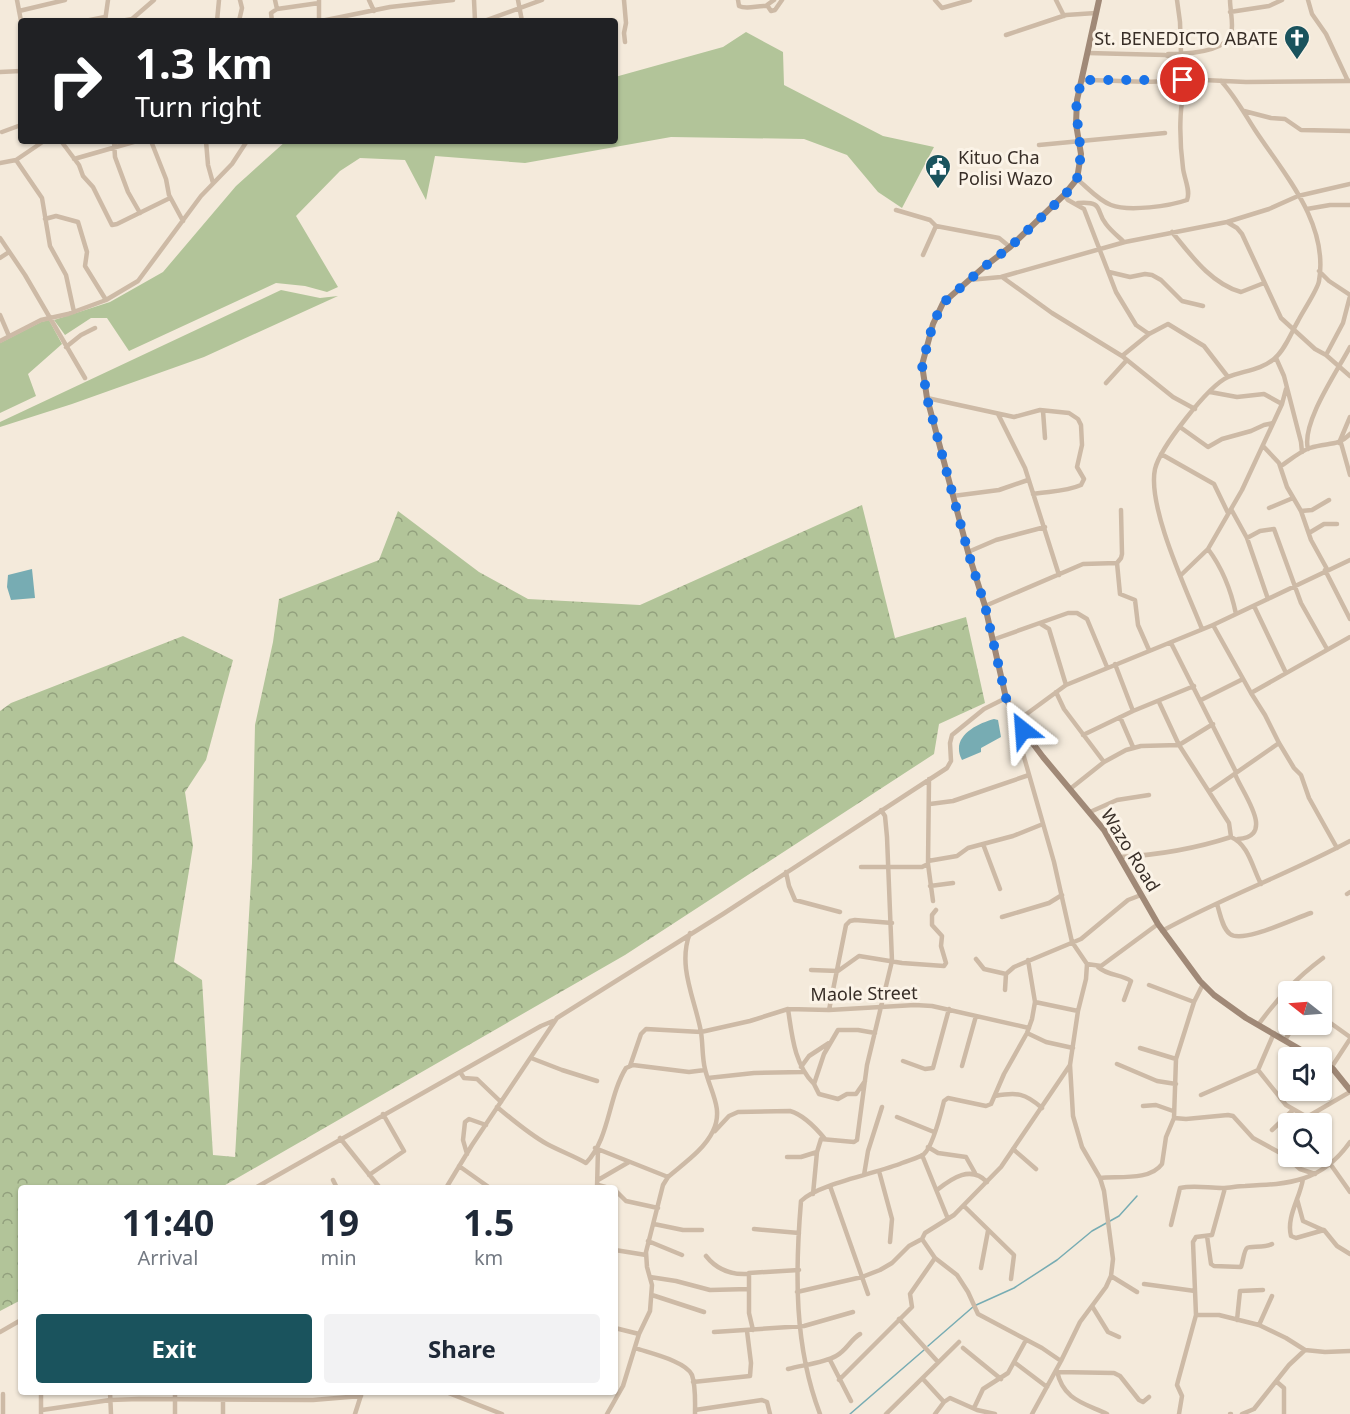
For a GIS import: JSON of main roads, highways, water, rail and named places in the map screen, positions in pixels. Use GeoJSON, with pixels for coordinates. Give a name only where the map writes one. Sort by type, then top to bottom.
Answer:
{"type":"FeatureCollection","features":[{"type":"Feature","properties":{"kind":"main road","name":"Wazo Road"},"geometry":{"type":"LineString","coordinates":[[1099,0],[1076,109],[1081,154],[1077,179],[1065,195],[1010,247],[943,303],[933,324],[922,365],[927,398],[968,552],[985,606],[1006,698],[1017,721],[1104,830],[1162,931],[1203,984],[1222,1001],[1297,1047]]}},
{"type":"Feature","properties":{"kind":"main road"},"geometry":{"type":"LineString","coordinates":[[1332,1069],[1346,1083],[1350,1091]]}},
{"type":"Feature","properties":{"kind":"water"},"geometry":{"type":"Polygon","coordinates":[[[32,569],[35,598],[11,600],[7,587],[8,575],[32,569]]]}},
{"type":"Feature","properties":{"kind":"water"},"geometry":{"type":"Polygon","coordinates":[[[994,719],[998,720],[1001,737],[981,748],[981,752],[962,760],[959,745],[962,738],[973,728],[994,719]]]}},
{"type":"Feature","properties":{"kind":"waterway"},"geometry":{"type":"LineString","coordinates":[[928,1346],[974,1306],[1014,1288],[1057,1260],[1092,1231],[1119,1216],[1137,1196]]}},
{"type":"Feature","properties":{"kind":"waterway"},"geometry":{"type":"LineString","coordinates":[[850,1414],[924,1350]]}},
{"type":"Feature","properties":{"kind":"place","name":"St. BENEDICTO ABATE"},"geometry":{"type":"Point","coordinates":[1297,61]}},
{"type":"Feature","properties":{"kind":"place","name":"Kituo Cha Polisi Wazo"},"geometry":{"type":"Point","coordinates":[938,190]}}]}
